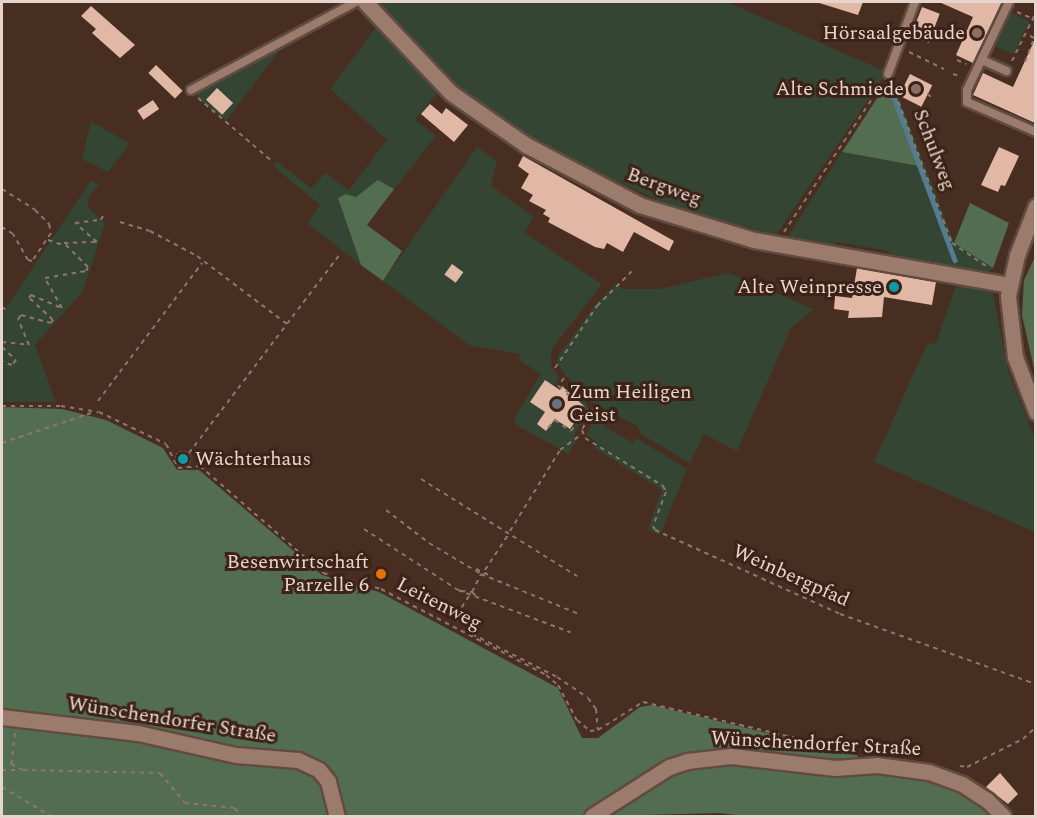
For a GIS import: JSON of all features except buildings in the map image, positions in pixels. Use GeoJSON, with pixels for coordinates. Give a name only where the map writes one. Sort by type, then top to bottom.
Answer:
{"type":"FeatureCollection","features":[{"type":"Feature","properties":{"kind":"street","name":"Bergweg"},"geometry":{"type":"LineString","coordinates":[[365,2],[451,93],[526,146],[640,205],[776,244],[1009,285]]}},
{"type":"Feature","properties":{"kind":"street"},"geometry":{"type":"LineString","coordinates":[[1035,206],[1009,285],[1009,326],[1016,357],[1035,412]]}},
{"type":"Feature","properties":{"kind":"street","name":"Wünschendorfer Straße"},"geometry":{"type":"LineString","coordinates":[[9,718],[138,733],[236,755],[298,760],[320,771],[328,782],[337,816]]}},
{"type":"Feature","properties":{"kind":"street","name":"Wünschendorfer Straße"},"geometry":{"type":"LineString","coordinates":[[592,816],[669,767],[707,757],[740,757],[835,768],[877,765],[951,779],[987,800],[1003,816]]}},
{"type":"Feature","properties":{"kind":"lane"},"geometry":{"type":"LineString","coordinates":[[190,90],[356,2]]}},
{"type":"Feature","properties":{"kind":"lane"},"geometry":{"type":"LineString","coordinates":[[888,74],[915,2]]}},
{"type":"Feature","properties":{"kind":"lane"},"geometry":{"type":"LineString","coordinates":[[1009,2],[967,90],[967,102],[1035,132]]}},
{"type":"Feature","properties":{"kind":"lane"},"geometry":{"type":"LineString","coordinates":[[981,60],[1007,71]]}},
{"type":"Feature","properties":{"kind":"path"},"geometry":{"type":"LineString","coordinates":[[1013,59],[1035,12]]}},
{"type":"Feature","properties":{"kind":"path"},"geometry":{"type":"LineString","coordinates":[[1025,62],[1034,38],[1026,34]]}},
{"type":"Feature","properties":{"kind":"path"},"geometry":{"type":"LineString","coordinates":[[899,47],[944,69]]}},
{"type":"Feature","properties":{"kind":"path"},"geometry":{"type":"LineString","coordinates":[[776,244],[874,101],[888,74]]}},
{"type":"Feature","properties":{"kind":"path","name":"Schulweg"},"geometry":{"type":"LineString","coordinates":[[888,74],[952,243],[1009,285]]}},
{"type":"Feature","properties":{"kind":"path"},"geometry":{"type":"LineString","coordinates":[[190,90],[273,162]]}},
{"type":"Feature","properties":{"kind":"path"},"geometry":{"type":"LineString","coordinates":[[927,94],[933,98]]}},
{"type":"Feature","properties":{"kind":"path"},"geometry":{"type":"LineString","coordinates":[[2,189],[30,206],[49,224],[47,242],[63,245],[97,242],[75,224],[101,220],[104,213]]}},
{"type":"Feature","properties":{"kind":"path"},"geometry":{"type":"LineString","coordinates":[[120,222],[150,231],[197,256],[202,263],[287,324]]}},
{"type":"Feature","properties":{"kind":"path"},"geometry":{"type":"LineString","coordinates":[[2,227],[13,234],[28,261],[38,256],[49,237]]}},
{"type":"Feature","properties":{"kind":"path"},"geometry":{"type":"LineString","coordinates":[[2,342],[29,345],[18,319],[21,315],[51,323],[52,320],[29,298],[31,295],[62,308],[46,276],[86,271],[87,267],[63,245]]}},
{"type":"Feature","properties":{"kind":"path"},"geometry":{"type":"LineString","coordinates":[[189,453],[341,253]]}},
{"type":"Feature","properties":{"kind":"path"},"geometry":{"type":"LineString","coordinates":[[98,401],[202,263]]}},
{"type":"Feature","properties":{"kind":"path"},"geometry":{"type":"LineString","coordinates":[[555,368],[597,306],[632,271]]}},
{"type":"Feature","properties":{"kind":"path"},"geometry":{"type":"LineString","coordinates":[[2,348],[16,360],[12,365],[2,362]]}},
{"type":"Feature","properties":{"kind":"path"},"geometry":{"type":"LineString","coordinates":[[564,378],[558,386],[567,393],[585,398]]}},
{"type":"Feature","properties":{"kind":"path","name":"Leitenweg"},"geometry":{"type":"LineString","coordinates":[[2,406],[61,406],[94,412],[166,444],[178,468],[200,466],[323,573],[381,589],[546,675],[558,685],[576,720],[590,730],[598,730]]}},
{"type":"Feature","properties":{"kind":"path"},"geometry":{"type":"LineString","coordinates":[[510,531],[560,450],[582,434],[592,408],[579,418],[571,431],[555,420],[548,428]]}},
{"type":"Feature","properties":{"kind":"path"},"geometry":{"type":"LineString","coordinates":[[2,442],[94,412]]}},
{"type":"Feature","properties":{"kind":"path"},"geometry":{"type":"LineString","coordinates":[[579,418],[586,423]]}},
{"type":"Feature","properties":{"kind":"path","name":"Weinbergpfad"},"geometry":{"type":"LineString","coordinates":[[582,434],[597,447],[663,486],[666,492],[653,526],[655,530],[840,614],[1035,684]]}},
{"type":"Feature","properties":{"kind":"path"},"geometry":{"type":"LineString","coordinates":[[422,479],[508,535],[577,576]]}},
{"type":"Feature","properties":{"kind":"path"},"geometry":{"type":"LineString","coordinates":[[386,510],[429,543],[482,574],[579,614]]}},
{"type":"Feature","properties":{"kind":"path"},"geometry":{"type":"LineString","coordinates":[[364,529],[469,596],[570,632]]}},
{"type":"Feature","properties":{"kind":"path"},"geometry":{"type":"LineString","coordinates":[[504,531],[510,531]]}},
{"type":"Feature","properties":{"kind":"path"},"geometry":{"type":"LineString","coordinates":[[510,531],[513,537]]}},
{"type":"Feature","properties":{"kind":"path"},"geometry":{"type":"LineString","coordinates":[[484,570],[508,535]]}},
{"type":"Feature","properties":{"kind":"path"},"geometry":{"type":"LineString","coordinates":[[476,569],[484,570],[491,577]]}},
{"type":"Feature","properties":{"kind":"path"},"geometry":{"type":"LineString","coordinates":[[472,592],[482,574]]}},
{"type":"Feature","properties":{"kind":"path"},"geometry":{"type":"LineString","coordinates":[[458,590],[472,592],[479,600]]}},
{"type":"Feature","properties":{"kind":"path"},"geometry":{"type":"LineString","coordinates":[[469,596],[454,619],[474,628],[472,634],[582,693],[596,709],[598,730],[643,702],[852,751]]}},
{"type":"Feature","properties":{"kind":"path"},"geometry":{"type":"LineString","coordinates":[[9,718],[12,764],[23,771]]}},
{"type":"Feature","properties":{"kind":"path"},"geometry":{"type":"LineString","coordinates":[[954,766],[967,767],[1023,739],[1035,728]]}},
{"type":"Feature","properties":{"kind":"path"},"geometry":{"type":"LineString","coordinates":[[2,770],[160,773],[185,802],[236,808],[240,816]]}},
{"type":"Feature","properties":{"kind":"path"},"geometry":{"type":"LineString","coordinates":[[2,788],[51,816]]}},
{"type":"Feature","properties":{"kind":"green space"},"geometry":{"type":"Polygon","coordinates":[[[373,2],[727,2],[887,72],[774,238],[757,234],[754,229],[665,208],[666,204],[571,160],[565,161],[491,117],[431,64],[373,2]]]}},
{"type":"Feature","properties":{"kind":"green space"},"geometry":{"type":"Polygon","coordinates":[[[357,4],[359,6],[278,52],[226,121],[198,99],[197,90],[357,4]]]}},
{"type":"Feature","properties":{"kind":"green space"},"geometry":{"type":"Polygon","coordinates":[[[359,6],[441,89],[415,120],[436,136],[394,189],[378,180],[356,197],[346,194],[338,198],[361,265],[307,223],[320,205],[273,166],[277,161],[311,188],[325,173],[349,190],[387,140],[330,89],[377,26],[359,6]]]}},
{"type":"Feature","properties":{"kind":"green space"},"geometry":{"type":"Polygon","coordinates":[[[1011,13],[1029,21],[1014,55],[996,47],[1011,13]]]}},
{"type":"Feature","properties":{"kind":"green space"},"geometry":{"type":"Polygon","coordinates":[[[892,80],[954,242],[993,268],[985,276],[888,259],[889,251],[836,242],[834,250],[785,241],[842,152],[917,166],[887,83],[892,80]]]}},
{"type":"Feature","properties":{"kind":"green space"},"geometry":{"type":"Polygon","coordinates":[[[887,83],[918,166],[842,152],[887,83]]]}},
{"type":"Feature","properties":{"kind":"green space"},"geometry":{"type":"Polygon","coordinates":[[[91,121],[130,144],[108,172],[82,159],[91,121]]]}},
{"type":"Feature","properties":{"kind":"green space"},"geometry":{"type":"Polygon","coordinates":[[[477,147],[497,161],[491,186],[533,216],[525,233],[602,284],[551,350],[551,365],[559,378],[554,386],[545,380],[530,402],[545,412],[537,424],[546,431],[555,419],[570,429],[585,407],[573,399],[572,389],[585,400],[589,411],[574,435],[577,439],[568,454],[518,426],[514,419],[541,374],[519,360],[520,354],[469,345],[383,281],[477,147]]]}},
{"type":"Feature","properties":{"kind":"green space"},"geometry":{"type":"Polygon","coordinates":[[[91,180],[99,184],[87,200],[89,208],[105,223],[83,291],[35,345],[56,402],[2,402],[2,314],[91,180]]]}},
{"type":"Feature","properties":{"kind":"green space"},"geometry":{"type":"Polygon","coordinates":[[[378,180],[394,189],[367,225],[402,251],[383,281],[361,265],[338,198],[346,194],[356,197],[378,180]]]}},
{"type":"Feature","properties":{"kind":"green space"},"geometry":{"type":"Polygon","coordinates":[[[970,203],[1009,223],[993,268],[954,243],[970,203]]]}},
{"type":"Feature","properties":{"kind":"green space"},"geometry":{"type":"Polygon","coordinates":[[[1035,257],[1035,373],[1022,315],[1024,280],[1035,257]]]}},
{"type":"Feature","properties":{"kind":"green space"},"geometry":{"type":"Polygon","coordinates":[[[728,273],[814,309],[791,328],[737,451],[704,434],[690,463],[641,434],[637,426],[591,402],[565,375],[557,363],[558,356],[596,304],[618,282],[621,289],[660,289],[728,273]]]}},
{"type":"Feature","properties":{"kind":"green space"},"geometry":{"type":"Polygon","coordinates":[[[957,283],[993,293],[1008,371],[1035,438],[1035,532],[874,462],[927,344],[936,343],[957,283]]]}},
{"type":"Feature","properties":{"kind":"green space"},"geometry":{"type":"Polygon","coordinates":[[[2,407],[62,409],[106,420],[163,448],[177,470],[199,470],[322,575],[379,592],[558,688],[582,738],[598,738],[640,707],[652,705],[857,755],[859,760],[832,763],[708,752],[582,816],[342,816],[317,761],[308,756],[257,751],[132,727],[2,710],[2,407]]]}},
{"type":"Feature","properties":{"kind":"green space"},"geometry":{"type":"Polygon","coordinates":[[[595,414],[607,421],[604,426],[633,443],[636,438],[687,469],[660,535],[648,529],[662,490],[594,448],[597,443],[587,434],[595,414]]]}},
{"type":"Feature","properties":{"kind":"green space"},"geometry":{"type":"Polygon","coordinates":[[[2,723],[296,767],[318,779],[330,816],[2,816],[2,723]]]}},
{"type":"Feature","properties":{"kind":"green space"},"geometry":{"type":"Polygon","coordinates":[[[719,762],[931,778],[972,796],[997,816],[744,816],[719,813],[605,816],[673,770],[719,762]]]}},
{"type":"Feature","properties":{"kind":"waterway"},"geometry":{"type":"LineString","coordinates":[[894,97],[955,260]]}},
{"type":"Feature","properties":{"kind":"place","name":"Hörsaalgebäude"},"geometry":{"type":"Point","coordinates":[977,33]}},
{"type":"Feature","properties":{"kind":"place","name":"Alte Schmiede"},"geometry":{"type":"Point","coordinates":[916,89]}},
{"type":"Feature","properties":{"kind":"place","name":"Alte Weinpresse"},"geometry":{"type":"Point","coordinates":[894,287]}},
{"type":"Feature","properties":{"kind":"place","name":"Zum Heiligen Geist"},"geometry":{"type":"Point","coordinates":[557,404]}},
{"type":"Feature","properties":{"kind":"place","name":"Wächterhaus"},"geometry":{"type":"Point","coordinates":[183,459]}},
{"type":"Feature","properties":{"kind":"place","name":"Besenwirtschaft Parzelle 6"},"geometry":{"type":"Point","coordinates":[381,574]}}]}
